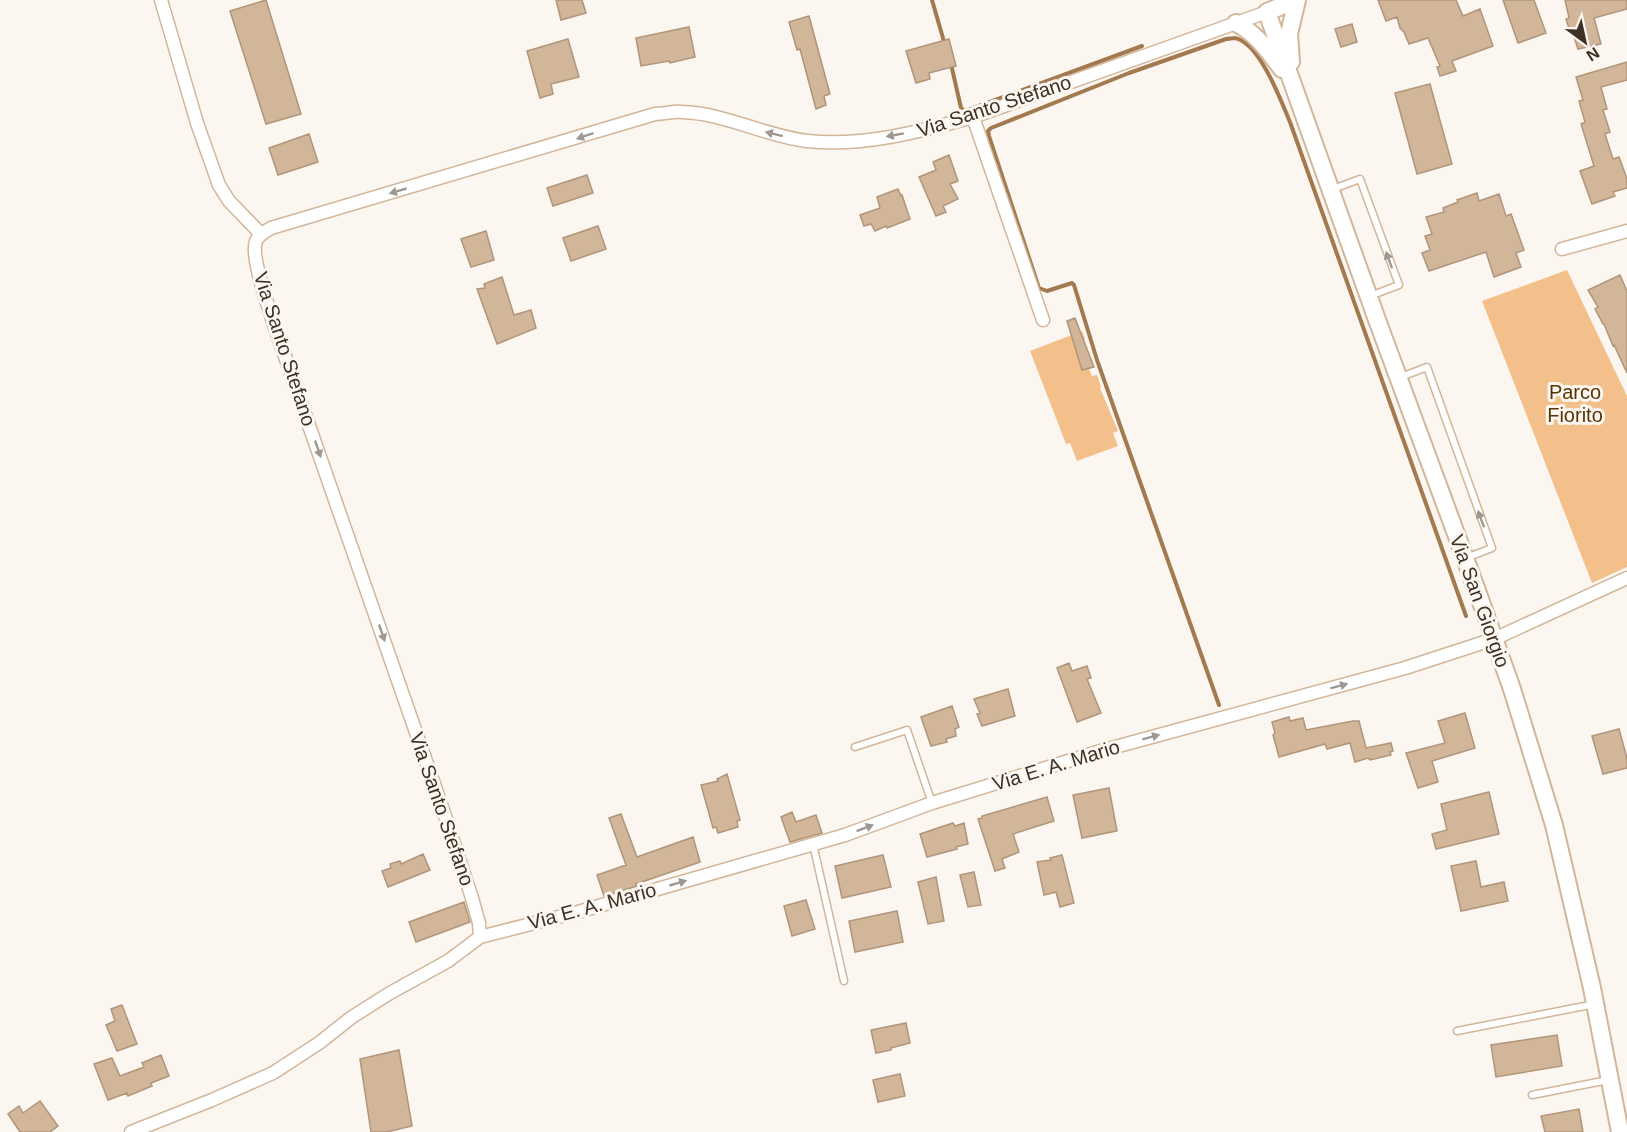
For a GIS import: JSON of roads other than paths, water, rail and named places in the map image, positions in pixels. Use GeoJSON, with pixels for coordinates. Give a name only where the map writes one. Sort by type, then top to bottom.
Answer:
{"type":"FeatureCollection","features":[{"type":"Feature","properties":{"kind":"street"},"geometry":{"type":"LineString","coordinates":[[161,0],[197,123],[219,185],[229,201],[261,234]]}},
{"type":"Feature","properties":{"kind":"street","name":"Via Santo Stefano"},"geometry":{"type":"LineString","coordinates":[[480,938],[479,923],[472,898],[442,807],[273,322],[258,270],[255,250],[256,242],[261,234],[278,226],[655,114],[681,112],[705,115],[805,141],[858,141],[930,129],[973,117],[1297,0]]}},
{"type":"Feature","properties":{"kind":"street","name":"Via San Giorgio"},"geometry":{"type":"LineString","coordinates":[[1293,84],[1289,34],[1297,0]]}},
{"type":"Feature","properties":{"kind":"street","name":"Via San Giorgio"},"geometry":{"type":"LineString","coordinates":[[1267,12],[1512,689],[1554,825],[1595,1004],[1620,1132]]}},
{"type":"Feature","properties":{"kind":"street","name":"Via San Giorgio"},"geometry":{"type":"LineString","coordinates":[[1236,23],[1248,29],[1263,45],[1293,84]]}},
{"type":"Feature","properties":{"kind":"street"},"geometry":{"type":"LineString","coordinates":[[973,117],[1043,320]]}},
{"type":"Feature","properties":{"kind":"street"},"geometry":{"type":"LineString","coordinates":[[1562,249],[1627,231]]}},
{"type":"Feature","properties":{"kind":"street","name":"Via E. A. Mario"},"geometry":{"type":"LineString","coordinates":[[480,938],[845,835],[932,803],[1104,750],[1405,669],[1494,639],[1627,578]]}},
{"type":"Feature","properties":{"kind":"street"},"geometry":{"type":"LineString","coordinates":[[130,1132],[273,1073],[319,1044],[352,1017],[448,961],[480,938]]}},
{"type":"Feature","properties":{"kind":"lane"},"geometry":{"type":"LineString","coordinates":[[1331,190],[1360,179],[1399,285],[1369,296]]}},
{"type":"Feature","properties":{"kind":"lane"},"geometry":{"type":"LineString","coordinates":[[1399,378],[1427,367],[1491,548],[1465,558]]}},
{"type":"Feature","properties":{"kind":"lane"},"geometry":{"type":"LineString","coordinates":[[855,747],[907,730],[932,803]]}},
{"type":"Feature","properties":{"kind":"lane"},"geometry":{"type":"LineString","coordinates":[[813,844],[844,981]]}},
{"type":"Feature","properties":{"kind":"lane"},"geometry":{"type":"LineString","coordinates":[[1457,1031],[1595,1004]]}},
{"type":"Feature","properties":{"kind":"lane"},"geometry":{"type":"LineString","coordinates":[[1532,1095],[1611,1079]]}},
{"type":"Feature","properties":{"kind":"waterway"},"geometry":{"type":"LineString","coordinates":[[932,0],[945,45]]}},
{"type":"Feature","properties":{"kind":"waterway"},"geometry":{"type":"LineString","coordinates":[[1219,705],[1097,360],[1074,285],[1072,283],[1047,291],[1039,288],[988,131],[1129,73],[1234,38],[1244,42],[1261,61],[1290,122],[1466,616]]}},
{"type":"Feature","properties":{"kind":"waterway"},"geometry":{"type":"LineString","coordinates":[[951,64],[961,108],[965,111],[1142,46]]}},
{"type":"Feature","properties":{"kind":"park label","name":"Parco Fiorito"},"geometry":{"type":"Point","coordinates":[1575,404]}}]}
